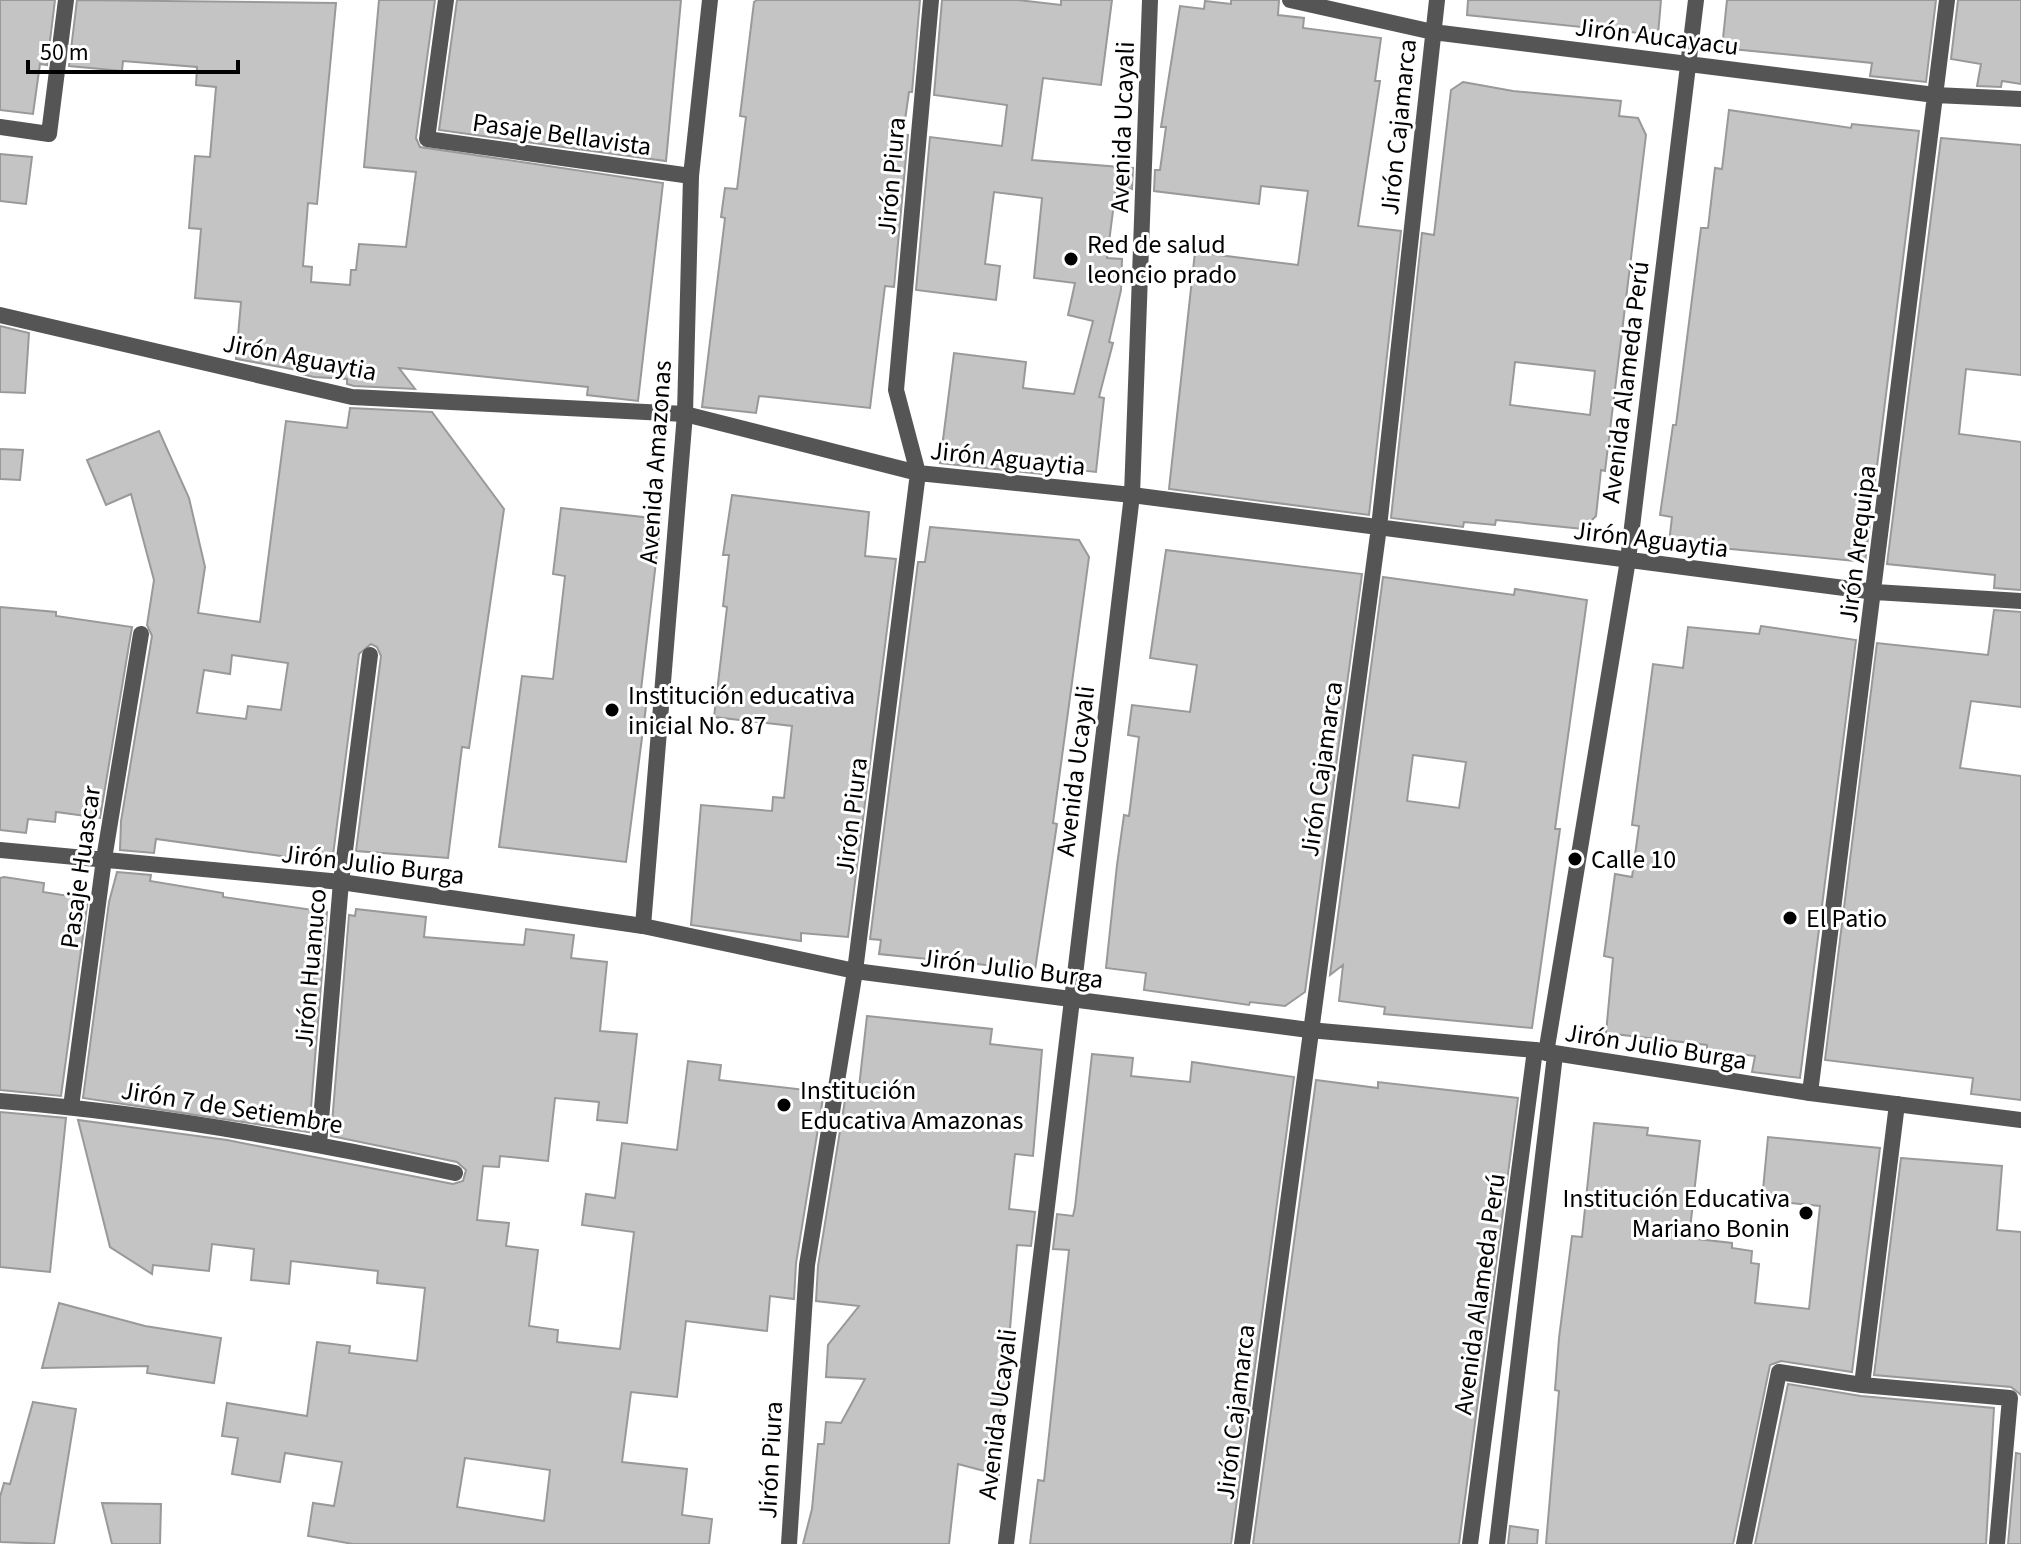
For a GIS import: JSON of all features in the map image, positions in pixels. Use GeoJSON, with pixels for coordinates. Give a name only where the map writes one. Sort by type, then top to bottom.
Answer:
{"type":"FeatureCollection","features":[{"type":"Feature","properties":{"kind":"street"},"geometry":{"type":"LineString","coordinates":[[0,127],[49,134],[66,0]]}},
{"type":"Feature","properties":{"kind":"street","name":"Pasaje Bellavista"},"geometry":{"type":"LineString","coordinates":[[446,0],[427,139],[691,176]]}},
{"type":"Feature","properties":{"kind":"street","name":"Avenida Amazonas"},"geometry":{"type":"LineString","coordinates":[[643,926],[685,414],[691,176],[710,0]]}},
{"type":"Feature","properties":{"kind":"street","name":"Jirón Piura"},"geometry":{"type":"LineString","coordinates":[[789,1544],[807,1265],[855,971],[918,473],[896,390],[931,0]]}},
{"type":"Feature","properties":{"kind":"street","name":"Avenida Ucayali"},"geometry":{"type":"LineString","coordinates":[[1006,1544],[1132,495],[1150,0]]}},
{"type":"Feature","properties":{"kind":"street","name":"Jirón Aucayacu"},"geometry":{"type":"LineString","coordinates":[[1290,0],[1433,32],[1935,95],[2021,99]]}},
{"type":"Feature","properties":{"kind":"street","name":"Jirón Cajamarca"},"geometry":{"type":"LineString","coordinates":[[1242,1544],[1379,527],[1437,0]]}},
{"type":"Feature","properties":{"kind":"street","name":"Avenida Alameda Perú"},"geometry":{"type":"LineString","coordinates":[[1470,1544],[1545,1053],[1628,560],[1696,0]]}},
{"type":"Feature","properties":{"kind":"street","name":"Jirón Arequipa"},"geometry":{"type":"LineString","coordinates":[[1810,1093],[1947,0]]}},
{"type":"Feature","properties":{"kind":"street","name":"Jirón Aguaytia"},"geometry":{"type":"LineString","coordinates":[[0,315],[352,397],[685,414],[918,473],[1132,495],[1875,592],[2021,601]]}},
{"type":"Feature","properties":{"kind":"street","name":"Pasaje Huascar"},"geometry":{"type":"LineString","coordinates":[[71,1107],[104,859],[141,634]]}},
{"type":"Feature","properties":{"kind":"street","name":"Jirón Huanuco"},"geometry":{"type":"LineString","coordinates":[[319,1144],[341,882],[370,655]]}},
{"type":"Feature","properties":{"kind":"street","name":"Jirón Julio Burga"},"geometry":{"type":"LineString","coordinates":[[0,850],[341,882],[643,926],[855,971],[1309,1030],[1545,1053],[1810,1093],[2021,1120]]}},
{"type":"Feature","properties":{"kind":"street","name":"Avenida Alameda Perú"},"geometry":{"type":"LineString","coordinates":[[1497,1544],[1545,1053]]}},
{"type":"Feature","properties":{"kind":"street","name":"Jirón 7 de Setiembre"},"geometry":{"type":"LineString","coordinates":[[0,1101],[71,1107],[319,1144],[455,1173]]}},
{"type":"Feature","properties":{"kind":"street"},"geometry":{"type":"LineString","coordinates":[[1862,1385],[1897,1104]]}},
{"type":"Feature","properties":{"kind":"street"},"geometry":{"type":"LineString","coordinates":[[1744,1544],[1779,1372],[1862,1385],[2010,1398],[1997,1544]]}},
{"type":"Feature","properties":{"kind":"building"},"geometry":{"type":"Polygon","coordinates":[[[0,0],[55,0],[47,65],[40,64],[33,114],[0,110],[0,0]]]}},
{"type":"Feature","properties":{"kind":"building"},"geometry":{"type":"Polygon","coordinates":[[[77,0],[336,3],[317,204],[308,203],[303,266],[312,267],[311,282],[350,285],[351,270],[356,270],[359,244],[406,247],[416,172],[364,167],[379,0],[435,0],[416,138],[420,147],[663,183],[638,401],[587,395],[588,387],[399,368],[415,389],[354,386],[347,384],[347,379],[314,377],[297,373],[297,370],[236,359],[241,302],[195,298],[201,229],[189,228],[195,156],[210,157],[216,87],[196,85],[197,67],[123,61],[122,71],[69,66],[77,0]]]}},
{"type":"Feature","properties":{"kind":"building"},"geometry":{"type":"Polygon","coordinates":[[[457,0],[681,0],[666,161],[439,130],[457,0]]]}},
{"type":"Feature","properties":{"kind":"building"},"geometry":{"type":"Polygon","coordinates":[[[920,0],[912,92],[909,92],[903,134],[908,135],[894,287],[885,286],[870,408],[759,396],[756,413],[702,407],[725,218],[721,217],[725,188],[737,189],[746,117],[740,116],[754,2],[920,0]]]}},
{"type":"Feature","properties":{"kind":"building"},"geometry":{"type":"Polygon","coordinates":[[[942,0],[1018,0],[1061,5],[1061,0],[1112,0],[1101,85],[1043,78],[1032,160],[1133,168],[1132,189],[1116,187],[1107,258],[1122,259],[1121,290],[1109,342],[1113,343],[1099,397],[1104,398],[1096,472],[1051,467],[1050,475],[940,463],[954,353],[1026,362],[1023,388],[1074,394],[1093,321],[1068,315],[1075,283],[1034,278],[1042,198],[994,192],[985,264],[1000,266],[996,300],[916,290],[930,137],[1002,146],[1007,105],[934,95],[942,0]]]}},
{"type":"Feature","properties":{"kind":"building"},"geometry":{"type":"Polygon","coordinates":[[[1231,0],[1279,0],[1278,15],[1304,18],[1303,28],[1381,38],[1375,81],[1380,81],[1358,226],[1401,231],[1369,515],[1169,489],[1195,252],[1298,265],[1308,191],[1261,186],[1259,204],[1154,191],[1155,170],[1160,170],[1166,127],[1161,127],[1180,6],[1204,9],[1205,1],[1231,4],[1231,0]]]}},
{"type":"Feature","properties":{"kind":"building"},"geometry":{"type":"Polygon","coordinates":[[[1468,0],[1661,0],[1658,35],[1467,15],[1468,0]]]}},
{"type":"Feature","properties":{"kind":"building"},"geometry":{"type":"Polygon","coordinates":[[[1727,0],[1936,0],[1926,82],[1870,76],[1872,63],[1722,48],[1727,0]]]}},
{"type":"Feature","properties":{"kind":"building"},"geometry":{"type":"Polygon","coordinates":[[[1958,0],[2021,0],[2021,84],[2002,81],[2001,87],[1977,86],[1981,64],[1951,59],[1958,0]]]}},
{"type":"Feature","properties":{"kind":"building"},"geometry":{"type":"Polygon","coordinates":[[[1463,82],[1513,91],[1621,101],[1619,116],[1638,118],[1646,135],[1605,471],[1601,470],[1596,516],[1583,529],[1496,520],[1495,525],[1464,522],[1463,527],[1391,518],[1422,233],[1434,235],[1451,90],[1463,82]],[[1515,362],[1510,405],[1590,415],[1595,371],[1515,362]]]}},
{"type":"Feature","properties":{"kind":"building"},"geometry":{"type":"Polygon","coordinates":[[[1729,110],[1851,128],[1852,124],[1919,131],[1865,562],[1669,543],[1672,517],[1660,515],[1673,425],[1676,425],[1701,228],[1708,228],[1715,168],[1722,169],[1729,110]]]}},
{"type":"Feature","properties":{"kind":"building"},"geometry":{"type":"Polygon","coordinates":[[[1941,138],[2021,145],[2021,375],[1966,369],[1959,434],[2021,442],[2021,590],[1994,588],[1995,575],[1887,564],[1941,138]]]}},
{"type":"Feature","properties":{"kind":"building"},"geometry":{"type":"Polygon","coordinates":[[[0,154],[32,157],[26,204],[0,201],[0,154]]]}},
{"type":"Feature","properties":{"kind":"building"},"geometry":{"type":"Polygon","coordinates":[[[0,326],[29,333],[25,393],[0,392],[0,326]]]}},
{"type":"Feature","properties":{"kind":"building"},"geometry":{"type":"Polygon","coordinates":[[[350,408],[432,412],[504,509],[469,748],[462,747],[448,858],[356,851],[381,656],[377,647],[371,644],[359,654],[332,863],[156,839],[154,853],[120,850],[121,821],[152,636],[147,625],[154,580],[131,494],[106,505],[87,460],[159,431],[189,498],[205,567],[198,613],[260,622],[286,421],[347,428],[350,408]],[[232,655],[230,674],[204,670],[197,713],[246,719],[248,706],[281,710],[288,663],[232,655]]]}},
{"type":"Feature","properties":{"kind":"building"},"geometry":{"type":"Polygon","coordinates":[[[0,449],[23,450],[20,480],[0,479],[0,449]]]}},
{"type":"Feature","properties":{"kind":"building"},"geometry":{"type":"Polygon","coordinates":[[[732,495],[869,512],[865,556],[896,559],[848,937],[801,933],[801,941],[691,925],[701,805],[772,811],[773,797],[784,798],[792,726],[714,717],[727,607],[723,606],[729,555],[723,555],[732,495]]]}},
{"type":"Feature","properties":{"kind":"building"},"geometry":{"type":"Polygon","coordinates":[[[561,508],[661,519],[641,690],[648,691],[626,862],[499,847],[522,676],[553,679],[565,576],[553,574],[561,508]]]}},
{"type":"Feature","properties":{"kind":"building"},"geometry":{"type":"Polygon","coordinates":[[[930,527],[1079,540],[1089,557],[1053,823],[1057,824],[1035,970],[879,954],[881,940],[870,939],[918,562],[925,562],[930,527]]]}},
{"type":"Feature","properties":{"kind":"building"},"geometry":{"type":"Polygon","coordinates":[[[1166,550],[1362,574],[1305,992],[1285,1006],[1250,1002],[1249,1005],[1144,990],[1146,973],[1106,968],[1124,815],[1129,816],[1139,737],[1128,735],[1132,705],[1190,712],[1197,665],[1150,658],[1166,550]]]}},
{"type":"Feature","properties":{"kind":"building"},"geometry":{"type":"Polygon","coordinates":[[[1383,577],[1514,595],[1515,589],[1587,600],[1555,829],[1560,829],[1532,1028],[1384,1014],[1385,1007],[1339,1001],[1343,965],[1330,975],[1383,577]],[[1413,755],[1407,801],[1459,808],[1466,762],[1413,755]]]}},
{"type":"Feature","properties":{"kind":"building"},"geometry":{"type":"Polygon","coordinates":[[[0,607],[56,612],[56,616],[132,627],[100,818],[56,812],[55,822],[28,819],[26,833],[0,830],[0,607]]]}},
{"type":"Feature","properties":{"kind":"building"},"geometry":{"type":"Polygon","coordinates":[[[1994,610],[2021,612],[2021,707],[1971,701],[1960,768],[2021,776],[2021,1100],[1971,1094],[1973,1078],[1825,1060],[1877,643],[1988,655],[1994,610]]]}},
{"type":"Feature","properties":{"kind":"building"},"geometry":{"type":"Polygon","coordinates":[[[1761,626],[1856,640],[1800,1078],[1752,1072],[1755,1056],[1707,1050],[1707,1045],[1606,1033],[1613,958],[1604,956],[1615,874],[1632,877],[1639,826],[1632,825],[1653,664],[1683,668],[1688,627],[1759,634],[1761,626]]]}},
{"type":"Feature","properties":{"kind":"building"},"geometry":{"type":"Polygon","coordinates":[[[117,872],[151,875],[150,881],[223,893],[223,897],[327,912],[309,1132],[83,1098],[109,902],[117,872]]]}},
{"type":"Feature","properties":{"kind":"building"},"geometry":{"type":"Polygon","coordinates":[[[0,878],[44,883],[43,892],[88,899],[61,1096],[0,1090],[0,878]]]}},
{"type":"Feature","properties":{"kind":"building"},"geometry":{"type":"Polygon","coordinates":[[[356,909],[426,917],[424,937],[524,945],[526,929],[574,935],[571,958],[607,962],[600,1031],[637,1034],[627,1123],[597,1120],[599,1102],[555,1098],[548,1161],[500,1156],[499,1167],[483,1166],[477,1220],[509,1223],[506,1246],[538,1250],[529,1326],[558,1330],[557,1342],[620,1349],[634,1232],[582,1225],[586,1194],[615,1198],[622,1143],[677,1150],[688,1061],[721,1065],[719,1080],[824,1092],[796,1263],[794,1299],[770,1296],[767,1331],[686,1321],[677,1397],[631,1392],[622,1462],[687,1469],[682,1515],[712,1519],[709,1544],[353,1544],[308,1536],[313,1503],[334,1506],[342,1462],[285,1453],[280,1482],[232,1474],[238,1438],[222,1436],[227,1403],[307,1416],[317,1342],[350,1346],[349,1353],[417,1361],[425,1288],[377,1283],[378,1271],[291,1261],[289,1284],[251,1280],[254,1249],[212,1244],[209,1271],[153,1265],[152,1274],[110,1247],[78,1120],[227,1140],[453,1184],[463,1181],[466,1170],[457,1162],[331,1136],[349,915],[355,916],[356,909]],[[465,1458],[457,1507],[544,1521],[550,1470],[465,1458]]]}},
{"type":"Feature","properties":{"kind":"building"},"geometry":{"type":"Polygon","coordinates":[[[867,1016],[992,1029],[990,1044],[1042,1050],[1033,1156],[1015,1154],[1009,1209],[1035,1212],[1031,1246],[1017,1245],[1005,1389],[996,1431],[1001,1432],[997,1449],[999,1475],[958,1464],[949,1544],[803,1544],[812,1509],[818,1444],[824,1444],[826,1422],[841,1423],[865,1379],[826,1377],[828,1345],[859,1306],[816,1301],[818,1266],[846,1094],[858,1096],[867,1016]]]}},
{"type":"Feature","properties":{"kind":"building"},"geometry":{"type":"Polygon","coordinates":[[[1092,1054],[1133,1058],[1131,1076],[1190,1082],[1192,1062],[1294,1077],[1231,1544],[1030,1544],[1038,1480],[1044,1481],[1069,1250],[1053,1249],[1057,1214],[1073,1216],[1075,1207],[1092,1054]]]}},
{"type":"Feature","properties":{"kind":"building"},"geometry":{"type":"Polygon","coordinates":[[[1316,1080],[1378,1088],[1378,1082],[1518,1098],[1459,1544],[1253,1544],[1316,1080]]]}},
{"type":"Feature","properties":{"kind":"building"},"geometry":{"type":"Polygon","coordinates":[[[0,1112],[66,1118],[50,1272],[0,1267],[0,1112]]]}},
{"type":"Feature","properties":{"kind":"building"},"geometry":{"type":"Polygon","coordinates":[[[1594,1123],[1648,1128],[1647,1135],[1700,1141],[1689,1238],[1732,1243],[1732,1248],[1752,1251],[1751,1263],[1759,1264],[1755,1303],[1809,1309],[1820,1206],[1762,1200],[1768,1137],[1880,1148],[1852,1372],[1781,1361],[1770,1365],[1733,1544],[1546,1544],[1559,1391],[1555,1390],[1559,1338],[1572,1236],[1582,1237],[1594,1123]]]}},
{"type":"Feature","properties":{"kind":"building"},"geometry":{"type":"Polygon","coordinates":[[[1901,1158],[2002,1166],[1997,1230],[2021,1232],[2021,1395],[2011,1387],[1874,1375],[1901,1158]]]}},
{"type":"Feature","properties":{"kind":"building"},"geometry":{"type":"Polygon","coordinates":[[[59,1303],[145,1326],[221,1338],[214,1383],[147,1373],[148,1366],[42,1368],[59,1303]]]}},
{"type":"Feature","properties":{"kind":"building"},"geometry":{"type":"Polygon","coordinates":[[[1788,1384],[1861,1396],[1994,1408],[1986,1544],[1755,1544],[1788,1384]]]}},
{"type":"Feature","properties":{"kind":"building"},"geometry":{"type":"Polygon","coordinates":[[[33,1402],[76,1409],[54,1544],[0,1542],[0,1497],[4,1483],[10,1484],[33,1402]]]}},
{"type":"Feature","properties":{"kind":"building"},"geometry":{"type":"Polygon","coordinates":[[[2016,1453],[2021,1454],[2021,1544],[2008,1544],[2016,1453]]]}},
{"type":"Feature","properties":{"kind":"building"},"geometry":{"type":"Polygon","coordinates":[[[102,1503],[161,1504],[160,1544],[112,1544],[102,1503]]]}},
{"type":"Feature","properties":{"kind":"building"},"geometry":{"type":"Polygon","coordinates":[[[1510,1526],[1538,1530],[1537,1544],[1508,1544],[1510,1526]]]}},
{"type":"Feature","properties":{"kind":"place","name":"Red de salud leoncio prado"},"geometry":{"type":"Point","coordinates":[1071,259]}},
{"type":"Feature","properties":{"kind":"place","name":"Institución educativa inicial No. 87"},"geometry":{"type":"Point","coordinates":[612,710]}},
{"type":"Feature","properties":{"kind":"place","name":"Calle 10"},"geometry":{"type":"Point","coordinates":[1575,859]}},
{"type":"Feature","properties":{"kind":"place","name":"El Patio"},"geometry":{"type":"Point","coordinates":[1790,918]}},
{"type":"Feature","properties":{"kind":"place","name":"Institución Educativa Amazonas"},"geometry":{"type":"Point","coordinates":[784,1105]}},
{"type":"Feature","properties":{"kind":"place","name":"Institución Educativa Mariano Bonin"},"geometry":{"type":"Point","coordinates":[1806,1213]}}]}
